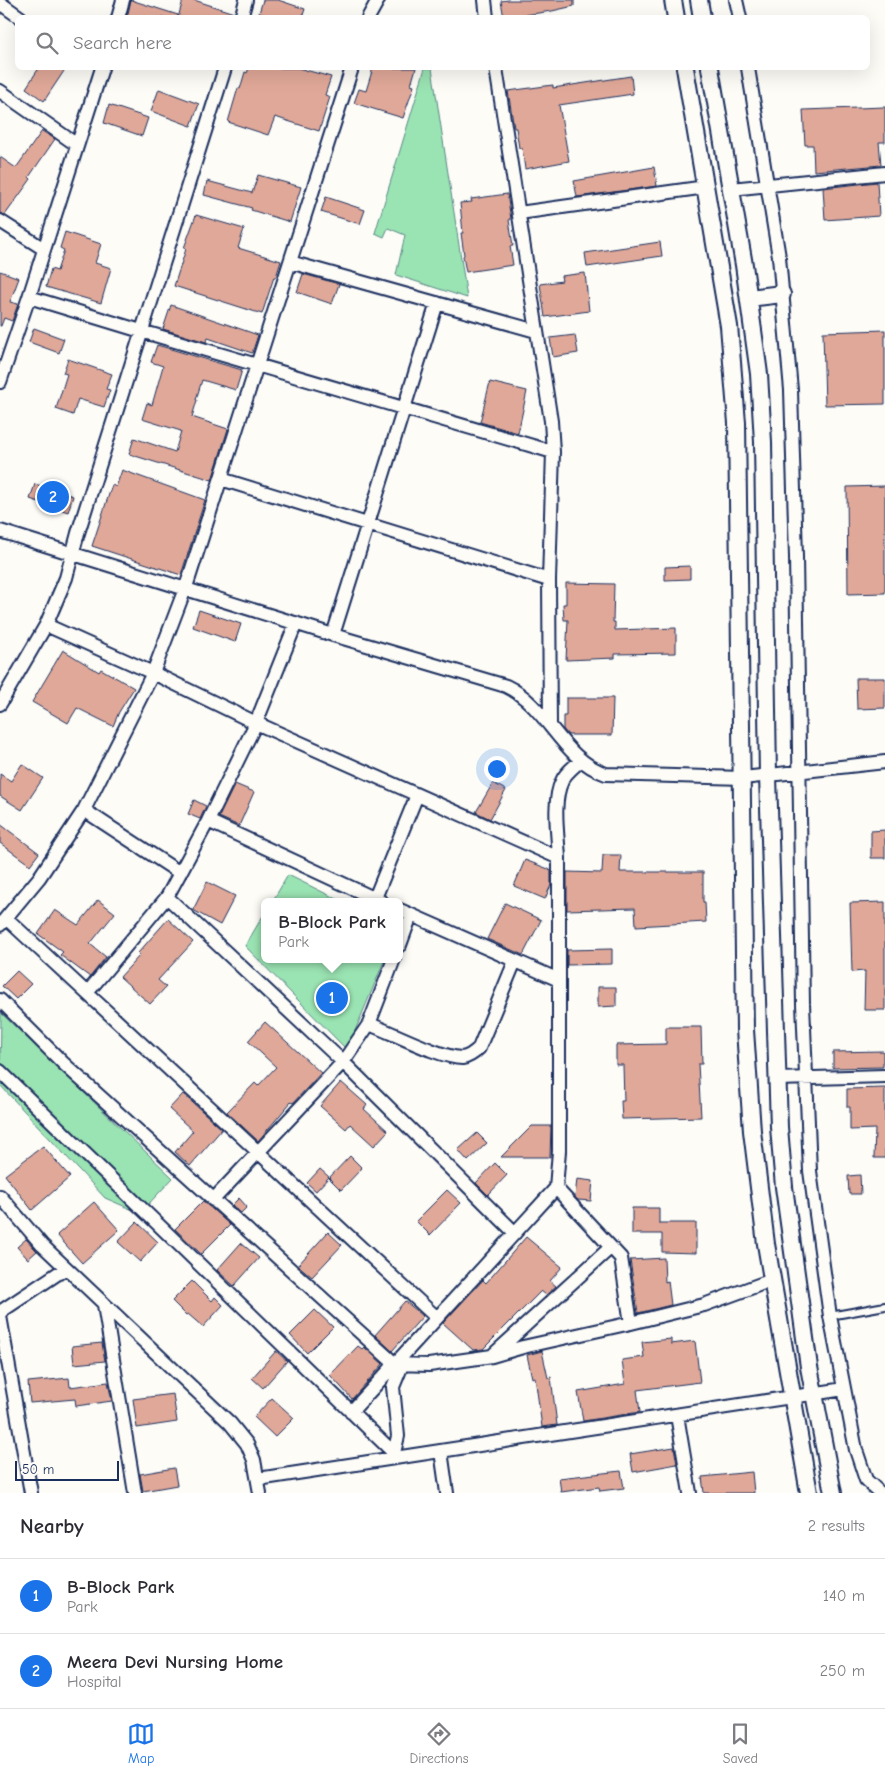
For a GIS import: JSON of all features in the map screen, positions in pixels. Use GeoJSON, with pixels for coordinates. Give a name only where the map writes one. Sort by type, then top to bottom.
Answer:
{"type":"FeatureCollection","features":[{"type":"Feature","properties":{"kind":"street"},"geometry":{"type":"LineString","coordinates":[[119,15],[123,0]]}},
{"type":"Feature","properties":{"kind":"street"},"geometry":{"type":"LineString","coordinates":[[242,15],[246,0]]}},
{"type":"Feature","properties":{"kind":"street"},"geometry":{"type":"LineString","coordinates":[[370,15],[378,0]]}},
{"type":"Feature","properties":{"kind":"street"},"geometry":{"type":"LineString","coordinates":[[485,0],[488,15]]}},
{"type":"Feature","properties":{"kind":"street"},"geometry":{"type":"LineString","coordinates":[[673,0],[676,15]]}},
{"type":"Feature","properties":{"kind":"street"},"geometry":{"type":"LineString","coordinates":[[699,0],[702,15]]}},
{"type":"Feature","properties":{"kind":"street"},"geometry":{"type":"LineString","coordinates":[[736,0],[739,15]]}},
{"type":"Feature","properties":{"kind":"street"},"geometry":{"type":"LineString","coordinates":[[0,3],[17,15]]}},
{"type":"Feature","properties":{"kind":"street"},"geometry":{"type":"LineString","coordinates":[[0,382],[77,145],[98,70]]}},
{"type":"Feature","properties":{"kind":"street"},"geometry":{"type":"LineString","coordinates":[[0,704],[46,625],[66,578],[72,553],[224,70]]}},
{"type":"Feature","properties":{"kind":"street"},"geometry":{"type":"LineString","coordinates":[[351,70],[186,589],[153,673],[84,810],[39,878],[3,921],[87,993],[437,1318]]}},
{"type":"Feature","properties":{"kind":"street"},"geometry":{"type":"LineString","coordinates":[[496,70],[536,331],[547,386],[553,452],[549,580],[550,726]]}},
{"type":"Feature","properties":{"kind":"street"},"geometry":{"type":"LineString","coordinates":[[686,70],[729,326],[737,423],[745,1030],[752,1131],[766,1244],[809,1493]]}},
{"type":"Feature","properties":{"kind":"street"},"geometry":{"type":"LineString","coordinates":[[710,70],[731,189],[759,374],[763,442],[768,776],[777,1079],[784,1187],[814,1393],[833,1493]]}},
{"type":"Feature","properties":{"kind":"street"},"geometry":{"type":"LineString","coordinates":[[748,70],[779,257],[791,390],[806,1078],[810,1171],[830,1316],[856,1450],[866,1480],[880,1493]]}},
{"type":"Feature","properties":{"kind":"street"},"geometry":{"type":"LineString","coordinates":[[0,90],[77,145]]}},
{"type":"Feature","properties":{"kind":"street"},"geometry":{"type":"LineString","coordinates":[[731,189],[885,173]]}},
{"type":"Feature","properties":{"kind":"street"},"geometry":{"type":"LineString","coordinates":[[519,213],[706,186]]}},
{"type":"Feature","properties":{"kind":"street"},"geometry":{"type":"LineString","coordinates":[[0,221],[44,248]]}},
{"type":"Feature","properties":{"kind":"street"},"geometry":{"type":"LineString","coordinates":[[290,262],[536,331]]}},
{"type":"Feature","properties":{"kind":"street"},"geometry":{"type":"LineString","coordinates":[[748,298],[782,294]]}},
{"type":"Feature","properties":{"kind":"street"},"geometry":{"type":"LineString","coordinates":[[29,296],[141,332],[553,452]]}},
{"type":"Feature","properties":{"kind":"street"},"geometry":{"type":"LineString","coordinates":[[333,635],[437,303]]}},
{"type":"Feature","properties":{"kind":"street"},"geometry":{"type":"LineString","coordinates":[[221,478],[549,580]]}},
{"type":"Feature","properties":{"kind":"street"},"geometry":{"type":"LineString","coordinates":[[0,531],[333,635],[506,686],[518,692],[531,703],[580,761],[594,770],[606,774],[742,778],[885,762]]}},
{"type":"Feature","properties":{"kind":"street"},"geometry":{"type":"LineString","coordinates":[[87,993],[167,897],[208,821],[256,723],[296,623]]}},
{"type":"Feature","properties":{"kind":"street"},"geometry":{"type":"LineString","coordinates":[[46,625],[153,673],[256,723],[559,858]]}},
{"type":"Feature","properties":{"kind":"street"},"geometry":{"type":"LineString","coordinates":[[351,1412],[398,1364],[437,1318],[556,1188],[559,1151],[559,858],[557,813],[562,779],[580,761]]}},
{"type":"Feature","properties":{"kind":"street"},"geometry":{"type":"LineString","coordinates":[[379,898],[417,795]]}},
{"type":"Feature","properties":{"kind":"street"},"geometry":{"type":"LineString","coordinates":[[84,810],[180,873]]}},
{"type":"Feature","properties":{"kind":"street"},"geometry":{"type":"LineString","coordinates":[[208,821],[374,898]]}},
{"type":"Feature","properties":{"kind":"street"},"geometry":{"type":"LineString","coordinates":[[167,897],[343,1062],[515,1233]]}},
{"type":"Feature","properties":{"kind":"street"},"geometry":{"type":"LineString","coordinates":[[403,925],[405,912],[559,980]]}},
{"type":"Feature","properties":{"kind":"street"},"geometry":{"type":"LineString","coordinates":[[369,1024],[442,1054],[462,1058],[471,1056],[479,1048],[515,961]]}},
{"type":"Feature","properties":{"kind":"street"},"geometry":{"type":"LineString","coordinates":[[213,1200],[343,1062],[369,1024],[392,963]]}},
{"type":"Feature","properties":{"kind":"street"},"geometry":{"type":"LineString","coordinates":[[0,1000],[64,1063],[213,1200],[398,1364],[429,1365],[492,1356],[523,1346],[704,1305],[772,1280]]}},
{"type":"Feature","properties":{"kind":"street"},"geometry":{"type":"LineString","coordinates":[[0,1071],[396,1455]]}},
{"type":"Feature","properties":{"kind":"street"},"geometry":{"type":"LineString","coordinates":[[777,1079],[885,1076]]}},
{"type":"Feature","properties":{"kind":"street"},"geometry":{"type":"LineString","coordinates":[[556,1188],[621,1258],[631,1323]]}},
{"type":"Feature","properties":{"kind":"street"},"geometry":{"type":"LineString","coordinates":[[0,1196],[42,1245],[230,1423],[247,1444],[254,1460],[260,1493]]}},
{"type":"Feature","properties":{"kind":"street"},"geometry":{"type":"LineString","coordinates":[[492,1356],[610,1248]]}},
{"type":"Feature","properties":{"kind":"street"},"geometry":{"type":"LineString","coordinates":[[0,1312],[66,1268]]}},
{"type":"Feature","properties":{"kind":"street"},"geometry":{"type":"LineString","coordinates":[[104,1305],[135,1493]]}},
{"type":"Feature","properties":{"kind":"street"},"geometry":{"type":"LineString","coordinates":[[0,1316],[31,1493]]}},
{"type":"Feature","properties":{"kind":"street"},"geometry":{"type":"LineString","coordinates":[[396,1455],[398,1436],[393,1387],[398,1364]]}},
{"type":"Feature","properties":{"kind":"street"},"geometry":{"type":"LineString","coordinates":[[258,1479],[396,1455],[441,1450],[844,1389]]}},
{"type":"Feature","properties":{"kind":"street"},"geometry":{"type":"LineString","coordinates":[[678,1415],[690,1493]]}},
{"type":"Feature","properties":{"kind":"street"},"geometry":{"type":"LineString","coordinates":[[441,1450],[447,1493]]}},
{"type":"Feature","properties":{"kind":"lane"},"geometry":{"type":"LineString","coordinates":[[830,1316],[885,1306]]}},
{"type":"Feature","properties":{"kind":"green space"},"geometry":{"type":"Polygon","coordinates":[[[424,70],[432,70],[467,298],[396,275],[405,235],[388,228],[384,237],[375,233],[424,70]]]}},
{"type":"Feature","properties":{"kind":"green space"},"geometry":{"type":"Polygon","coordinates":[[[288,875],[335,898],[274,898],[288,875]]]}},
{"type":"Feature","properties":{"kind":"green space"},"geometry":{"type":"Polygon","coordinates":[[[261,919],[261,962],[245,946],[261,919]]]}},
{"type":"Feature","properties":{"kind":"green space"},"geometry":{"type":"Polygon","coordinates":[[[262,963],[383,963],[347,1050],[262,963]]]}},
{"type":"Feature","properties":{"kind":"green space"},"geometry":{"type":"Polygon","coordinates":[[[1,1013],[173,1178],[140,1213],[105,1198],[0,1085],[1,1013]]]}},
{"type":"Feature","properties":{"kind":"building"},"geometry":{"type":"Polygon","coordinates":[[[131,0],[178,15],[128,15],[131,0]]]}},
{"type":"Feature","properties":{"kind":"building"},"geometry":{"type":"Polygon","coordinates":[[[183,0],[194,0],[234,13],[234,15],[179,15],[183,0]]]}},
{"type":"Feature","properties":{"kind":"building"},"geometry":{"type":"Polygon","coordinates":[[[263,0],[278,0],[305,9],[303,15],[264,15],[259,13],[263,0]]]}},
{"type":"Feature","properties":{"kind":"building"},"geometry":{"type":"Polygon","coordinates":[[[574,0],[574,6],[525,15],[503,15],[501,1],[574,0]]]}},
{"type":"Feature","properties":{"kind":"building"},"geometry":{"type":"Polygon","coordinates":[[[38,70],[65,70],[44,101],[26,88],[38,70]]]}},
{"type":"Feature","properties":{"kind":"building"},"geometry":{"type":"Polygon","coordinates":[[[248,70],[305,70],[331,77],[325,95],[330,97],[319,131],[275,117],[268,135],[228,122],[238,88],[240,89],[245,72],[247,73],[248,70]]]}},
{"type":"Feature","properties":{"kind":"building"},"geometry":{"type":"Polygon","coordinates":[[[372,70],[415,70],[411,85],[414,86],[403,118],[354,103],[359,89],[366,91],[372,70]]]}},
{"type":"Feature","properties":{"kind":"building"},"geometry":{"type":"Polygon","coordinates":[[[631,76],[633,94],[559,105],[569,161],[525,169],[522,148],[519,148],[516,128],[514,128],[508,91],[553,85],[553,88],[631,76]]]}},
{"type":"Feature","properties":{"kind":"building"},"geometry":{"type":"Polygon","coordinates":[[[159,89],[199,104],[191,126],[151,111],[159,89]]]}},
{"type":"Feature","properties":{"kind":"building"},"geometry":{"type":"Polygon","coordinates":[[[109,105],[148,118],[142,136],[104,123],[109,105]]]}},
{"type":"Feature","properties":{"kind":"building"},"geometry":{"type":"Polygon","coordinates":[[[885,107],[885,142],[879,142],[881,165],[814,171],[813,145],[805,145],[803,110],[885,107]]]}},
{"type":"Feature","properties":{"kind":"building"},"geometry":{"type":"Polygon","coordinates":[[[42,131],[55,139],[29,177],[31,179],[5,215],[0,213],[0,157],[16,168],[42,131]]]}},
{"type":"Feature","properties":{"kind":"building"},"geometry":{"type":"Polygon","coordinates":[[[654,167],[657,186],[577,197],[574,181],[654,167]]]}},
{"type":"Feature","properties":{"kind":"building"},"geometry":{"type":"Polygon","coordinates":[[[258,175],[301,187],[290,222],[251,210],[252,208],[204,195],[207,181],[252,193],[258,175]]]}},
{"type":"Feature","properties":{"kind":"building"},"geometry":{"type":"Polygon","coordinates":[[[877,182],[879,216],[825,220],[823,188],[877,182]]]}},
{"type":"Feature","properties":{"kind":"building"},"geometry":{"type":"Polygon","coordinates":[[[507,194],[511,219],[509,220],[513,246],[510,246],[513,265],[466,272],[461,233],[463,233],[460,203],[472,202],[471,199],[507,194]]]}},
{"type":"Feature","properties":{"kind":"building"},"geometry":{"type":"Polygon","coordinates":[[[326,197],[365,210],[360,224],[321,212],[326,197]]]}},
{"type":"Feature","properties":{"kind":"building"},"geometry":{"type":"Polygon","coordinates":[[[196,215],[244,229],[238,248],[281,261],[262,314],[174,286],[186,249],[184,248],[196,215]]]}},
{"type":"Feature","properties":{"kind":"building"},"geometry":{"type":"Polygon","coordinates":[[[65,232],[101,244],[95,263],[111,268],[101,303],[46,287],[51,269],[57,271],[64,250],[60,248],[65,232]]]}},
{"type":"Feature","properties":{"kind":"building"},"geometry":{"type":"Polygon","coordinates":[[[660,242],[662,256],[587,267],[585,253],[660,242]]]}},
{"type":"Feature","properties":{"kind":"building"},"geometry":{"type":"Polygon","coordinates":[[[0,271],[19,278],[10,302],[18,304],[12,321],[4,318],[1,326],[0,326],[0,271]]]}},
{"type":"Feature","properties":{"kind":"building"},"geometry":{"type":"Polygon","coordinates":[[[585,273],[589,311],[545,317],[540,284],[562,281],[561,276],[585,273]]]}},
{"type":"Feature","properties":{"kind":"building"},"geometry":{"type":"Polygon","coordinates":[[[303,274],[339,284],[332,304],[297,292],[303,274]]]}},
{"type":"Feature","properties":{"kind":"building"},"geometry":{"type":"Polygon","coordinates":[[[171,305],[258,335],[252,353],[208,338],[206,342],[163,329],[171,305]]]}},
{"type":"Feature","properties":{"kind":"building"},"geometry":{"type":"Polygon","coordinates":[[[34,328],[64,339],[59,353],[29,342],[34,328]]]}},
{"type":"Feature","properties":{"kind":"building"},"geometry":{"type":"Polygon","coordinates":[[[885,330],[885,404],[825,405],[823,332],[885,330]]]}},
{"type":"Feature","properties":{"kind":"building"},"geometry":{"type":"Polygon","coordinates":[[[575,335],[578,353],[553,357],[550,338],[575,335]]]}},
{"type":"Feature","properties":{"kind":"building"},"geometry":{"type":"Polygon","coordinates":[[[157,345],[242,370],[236,390],[202,380],[196,400],[192,417],[228,429],[212,480],[129,454],[134,438],[175,452],[181,431],[142,419],[147,403],[152,405],[163,366],[151,362],[157,345]]]}},
{"type":"Feature","properties":{"kind":"building"},"geometry":{"type":"Polygon","coordinates":[[[68,359],[112,374],[106,389],[110,390],[104,407],[78,399],[73,415],[56,409],[67,374],[63,373],[68,359]]]}},
{"type":"Feature","properties":{"kind":"building"},"geometry":{"type":"Polygon","coordinates":[[[490,382],[527,391],[518,433],[480,422],[490,382]]]}},
{"type":"Feature","properties":{"kind":"building"},"geometry":{"type":"Polygon","coordinates":[[[122,470],[205,500],[181,575],[92,546],[112,485],[116,487],[122,470]]]}},
{"type":"Feature","properties":{"kind":"building"},"geometry":{"type":"Polygon","coordinates":[[[35,484],[73,496],[68,512],[30,499],[35,484]]]}},
{"type":"Feature","properties":{"kind":"building"},"geometry":{"type":"Polygon","coordinates":[[[885,486],[885,593],[848,594],[847,487],[885,486]]]}},
{"type":"Feature","properties":{"kind":"building"},"geometry":{"type":"Polygon","coordinates":[[[690,566],[690,579],[665,580],[665,567],[690,566]]]}},
{"type":"Feature","properties":{"kind":"building"},"geometry":{"type":"Polygon","coordinates":[[[566,583],[614,584],[613,622],[615,622],[615,630],[676,628],[676,653],[615,654],[615,658],[566,660],[568,620],[564,620],[563,604],[566,604],[566,583]]]}},
{"type":"Feature","properties":{"kind":"building"},"geometry":{"type":"Polygon","coordinates":[[[199,610],[241,624],[235,642],[193,627],[199,610]]]}},
{"type":"Feature","properties":{"kind":"building"},"geometry":{"type":"Polygon","coordinates":[[[63,650],[99,672],[101,669],[134,688],[119,712],[113,726],[77,708],[68,723],[32,702],[63,650]]]}},
{"type":"Feature","properties":{"kind":"building"},"geometry":{"type":"Polygon","coordinates":[[[856,678],[885,678],[885,708],[857,709],[856,678]]]}},
{"type":"Feature","properties":{"kind":"building"},"geometry":{"type":"Polygon","coordinates":[[[566,698],[613,698],[612,735],[568,735],[563,729],[563,716],[566,716],[566,698]]]}},
{"type":"Feature","properties":{"kind":"building"},"geometry":{"type":"Polygon","coordinates":[[[22,764],[43,778],[22,810],[0,796],[0,774],[11,781],[22,764]]]}},
{"type":"Feature","properties":{"kind":"building"},"geometry":{"type":"Polygon","coordinates":[[[493,783],[506,790],[490,819],[476,812],[493,783]]]}},
{"type":"Feature","properties":{"kind":"building"},"geometry":{"type":"Polygon","coordinates":[[[235,784],[254,792],[239,826],[219,817],[235,784]]]}},
{"type":"Feature","properties":{"kind":"building"},"geometry":{"type":"Polygon","coordinates":[[[194,800],[206,806],[200,819],[188,814],[194,800]]]}},
{"type":"Feature","properties":{"kind":"building"},"geometry":{"type":"Polygon","coordinates":[[[0,824],[39,853],[30,865],[0,843],[0,824]]]}},
{"type":"Feature","properties":{"kind":"building"},"geometry":{"type":"Polygon","coordinates":[[[885,830],[885,858],[871,858],[871,831],[885,830]]]}},
{"type":"Feature","properties":{"kind":"building"},"geometry":{"type":"Polygon","coordinates":[[[603,855],[621,855],[620,872],[703,872],[703,902],[705,902],[706,922],[636,926],[635,908],[567,910],[567,872],[602,873],[603,855]]]}},
{"type":"Feature","properties":{"kind":"building"},"geometry":{"type":"Polygon","coordinates":[[[525,860],[551,870],[551,885],[545,899],[514,886],[525,860]]]}},
{"type":"Feature","properties":{"kind":"building"},"geometry":{"type":"Polygon","coordinates":[[[207,882],[235,896],[220,925],[193,910],[207,882]]]}},
{"type":"Feature","properties":{"kind":"building"},"geometry":{"type":"Polygon","coordinates":[[[98,900],[115,913],[90,944],[106,957],[90,977],[60,955],[63,952],[38,934],[55,910],[78,925],[98,900]]]}},
{"type":"Feature","properties":{"kind":"building"},"geometry":{"type":"Polygon","coordinates":[[[885,902],[885,1010],[864,1010],[865,971],[852,972],[850,903],[885,902]]]}},
{"type":"Feature","properties":{"kind":"building"},"geometry":{"type":"Polygon","coordinates":[[[505,903],[541,920],[523,955],[487,939],[505,903]]]}},
{"type":"Feature","properties":{"kind":"building"},"geometry":{"type":"Polygon","coordinates":[[[168,919],[193,942],[158,980],[166,987],[150,1004],[120,977],[168,919]]]}},
{"type":"Feature","properties":{"kind":"building"},"geometry":{"type":"Polygon","coordinates":[[[612,949],[612,964],[567,965],[567,950],[612,949]]]}},
{"type":"Feature","properties":{"kind":"building"},"geometry":{"type":"Polygon","coordinates":[[[17,971],[31,984],[16,999],[2,986],[17,971]]]}},
{"type":"Feature","properties":{"kind":"building"},"geometry":{"type":"Polygon","coordinates":[[[598,987],[616,987],[616,1006],[598,1007],[598,987]]]}},
{"type":"Feature","properties":{"kind":"building"},"geometry":{"type":"Polygon","coordinates":[[[265,1022],[321,1073],[293,1103],[291,1102],[258,1141],[227,1112],[255,1083],[258,1086],[276,1067],[248,1041],[265,1022]]]}},
{"type":"Feature","properties":{"kind":"building"},"geometry":{"type":"Polygon","coordinates":[[[666,1027],[701,1027],[702,1064],[698,1064],[701,1117],[622,1119],[621,1101],[624,1101],[623,1065],[616,1065],[616,1045],[666,1044],[666,1027]]]}},
{"type":"Feature","properties":{"kind":"building"},"geometry":{"type":"Polygon","coordinates":[[[883,1051],[883,1067],[833,1068],[833,1052],[883,1051]]]}},
{"type":"Feature","properties":{"kind":"building"},"geometry":{"type":"Polygon","coordinates":[[[341,1082],[367,1105],[364,1109],[388,1131],[374,1146],[350,1124],[346,1129],[320,1106],[341,1082]]]}},
{"type":"Feature","properties":{"kind":"building"},"geometry":{"type":"Polygon","coordinates":[[[885,1088],[885,1158],[874,1158],[875,1129],[850,1130],[850,1107],[847,1107],[847,1089],[885,1088]]]}},
{"type":"Feature","properties":{"kind":"building"},"geometry":{"type":"Polygon","coordinates":[[[183,1094],[222,1129],[190,1166],[175,1152],[193,1131],[169,1109],[183,1094]]]}},
{"type":"Feature","properties":{"kind":"building"},"geometry":{"type":"Polygon","coordinates":[[[532,1126],[551,1126],[550,1157],[501,1157],[532,1126]]]}},
{"type":"Feature","properties":{"kind":"building"},"geometry":{"type":"Polygon","coordinates":[[[477,1133],[487,1143],[468,1161],[458,1150],[477,1133]]]}},
{"type":"Feature","properties":{"kind":"building"},"geometry":{"type":"Polygon","coordinates":[[[43,1146],[70,1177],[32,1210],[5,1175],[43,1146]]]}},
{"type":"Feature","properties":{"kind":"building"},"geometry":{"type":"Polygon","coordinates":[[[350,1156],[362,1168],[341,1190],[329,1178],[350,1156]]]}},
{"type":"Feature","properties":{"kind":"building"},"geometry":{"type":"Polygon","coordinates":[[[495,1163],[507,1175],[488,1195],[476,1183],[495,1163]]]}},
{"type":"Feature","properties":{"kind":"building"},"geometry":{"type":"Polygon","coordinates":[[[320,1169],[329,1177],[316,1191],[307,1183],[320,1169]]]}},
{"type":"Feature","properties":{"kind":"building"},"geometry":{"type":"Polygon","coordinates":[[[860,1175],[861,1194],[849,1194],[848,1176],[860,1175]]]}},
{"type":"Feature","properties":{"kind":"building"},"geometry":{"type":"Polygon","coordinates":[[[577,1179],[593,1181],[591,1201],[578,1200],[575,1197],[577,1179]]]}},
{"type":"Feature","properties":{"kind":"building"},"geometry":{"type":"Polygon","coordinates":[[[447,1190],[461,1203],[430,1235],[416,1221],[447,1190]]]}},
{"type":"Feature","properties":{"kind":"building"},"geometry":{"type":"Polygon","coordinates":[[[239,1198],[247,1207],[241,1213],[232,1205],[239,1198]]]}},
{"type":"Feature","properties":{"kind":"building"},"geometry":{"type":"Polygon","coordinates":[[[203,1201],[230,1225],[201,1254],[175,1229],[203,1201]]]}},
{"type":"Feature","properties":{"kind":"building"},"geometry":{"type":"Polygon","coordinates":[[[94,1202],[119,1230],[82,1263],[57,1235],[94,1202]]]}},
{"type":"Feature","properties":{"kind":"building"},"geometry":{"type":"Polygon","coordinates":[[[632,1208],[659,1208],[659,1223],[696,1223],[696,1253],[662,1252],[662,1234],[632,1234],[632,1208]]]}},
{"type":"Feature","properties":{"kind":"building"},"geometry":{"type":"Polygon","coordinates":[[[137,1222],[158,1242],[140,1262],[118,1242],[137,1222]]]}},
{"type":"Feature","properties":{"kind":"building"},"geometry":{"type":"Polygon","coordinates":[[[328,1232],[342,1245],[312,1277],[298,1265],[328,1232]]]}},
{"type":"Feature","properties":{"kind":"building"},"geometry":{"type":"Polygon","coordinates":[[[526,1237],[562,1267],[550,1281],[556,1286],[546,1295],[541,1291],[483,1349],[473,1350],[443,1323],[483,1280],[486,1283],[526,1237]]]}},
{"type":"Feature","properties":{"kind":"building"},"geometry":{"type":"Polygon","coordinates":[[[26,1239],[37,1251],[28,1259],[17,1247],[26,1239]]]}},
{"type":"Feature","properties":{"kind":"building"},"geometry":{"type":"Polygon","coordinates":[[[241,1243],[259,1258],[234,1286],[217,1270],[241,1243]]]}},
{"type":"Feature","properties":{"kind":"building"},"geometry":{"type":"Polygon","coordinates":[[[664,1258],[665,1282],[668,1281],[671,1305],[638,1313],[630,1260],[664,1258]]]}},
{"type":"Feature","properties":{"kind":"building"},"geometry":{"type":"Polygon","coordinates":[[[192,1281],[212,1301],[215,1297],[223,1305],[203,1327],[188,1314],[186,1315],[172,1301],[192,1281]]]}},
{"type":"Feature","properties":{"kind":"building"},"geometry":{"type":"Polygon","coordinates":[[[405,1301],[423,1316],[392,1351],[375,1335],[405,1301]]]}},
{"type":"Feature","properties":{"kind":"building"},"geometry":{"type":"Polygon","coordinates":[[[315,1310],[333,1327],[307,1353],[290,1335],[315,1310]]]}},
{"type":"Feature","properties":{"kind":"building"},"geometry":{"type":"Polygon","coordinates":[[[671,1339],[671,1344],[695,1341],[700,1382],[637,1390],[640,1412],[583,1421],[578,1392],[625,1384],[622,1360],[644,1357],[642,1342],[671,1339]]]}},
{"type":"Feature","properties":{"kind":"building"},"geometry":{"type":"Polygon","coordinates":[[[102,1343],[105,1361],[74,1364],[72,1346],[102,1343]]]}},
{"type":"Feature","properties":{"kind":"building"},"geometry":{"type":"Polygon","coordinates":[[[358,1346],[362,1349],[364,1347],[383,1364],[352,1399],[330,1375],[358,1346]]]}},
{"type":"Feature","properties":{"kind":"building"},"geometry":{"type":"Polygon","coordinates":[[[276,1351],[287,1361],[263,1388],[252,1378],[276,1351]]]}},
{"type":"Feature","properties":{"kind":"building"},"geometry":{"type":"Polygon","coordinates":[[[542,1351],[548,1378],[551,1377],[557,1425],[542,1427],[535,1377],[532,1378],[527,1355],[542,1351]]]}},
{"type":"Feature","properties":{"kind":"building"},"geometry":{"type":"Polygon","coordinates":[[[69,1378],[70,1387],[108,1382],[112,1401],[76,1406],[75,1399],[30,1403],[28,1382],[69,1378]]]}},
{"type":"Feature","properties":{"kind":"building"},"geometry":{"type":"Polygon","coordinates":[[[173,1394],[177,1422],[137,1428],[133,1399],[173,1394]]]}},
{"type":"Feature","properties":{"kind":"building"},"geometry":{"type":"Polygon","coordinates":[[[272,1398],[294,1418],[275,1437],[254,1417],[272,1398]]]}},
{"type":"Feature","properties":{"kind":"building"},"geometry":{"type":"Polygon","coordinates":[[[674,1447],[677,1464],[633,1472],[630,1454],[674,1447]]]}},
{"type":"Feature","properties":{"kind":"building"},"geometry":{"type":"Polygon","coordinates":[[[174,1468],[177,1485],[143,1491],[140,1474],[174,1468]]]}},
{"type":"Feature","properties":{"kind":"building"},"geometry":{"type":"Polygon","coordinates":[[[621,1471],[624,1488],[600,1491],[599,1487],[561,1492],[559,1478],[621,1471]]]}},
{"type":"Feature","properties":{"kind":"building"},"geometry":{"type":"Polygon","coordinates":[[[752,1472],[754,1493],[704,1493],[702,1477],[752,1472]]]}},
{"type":"Feature","properties":{"kind":"place","name":"Meera Devi Nursing Home"},"geometry":{"type":"Point","coordinates":[53,497]}},
{"type":"Feature","properties":{"kind":"place","name":"B-Block Park"},"geometry":{"type":"Point","coordinates":[332,998]}}]}
